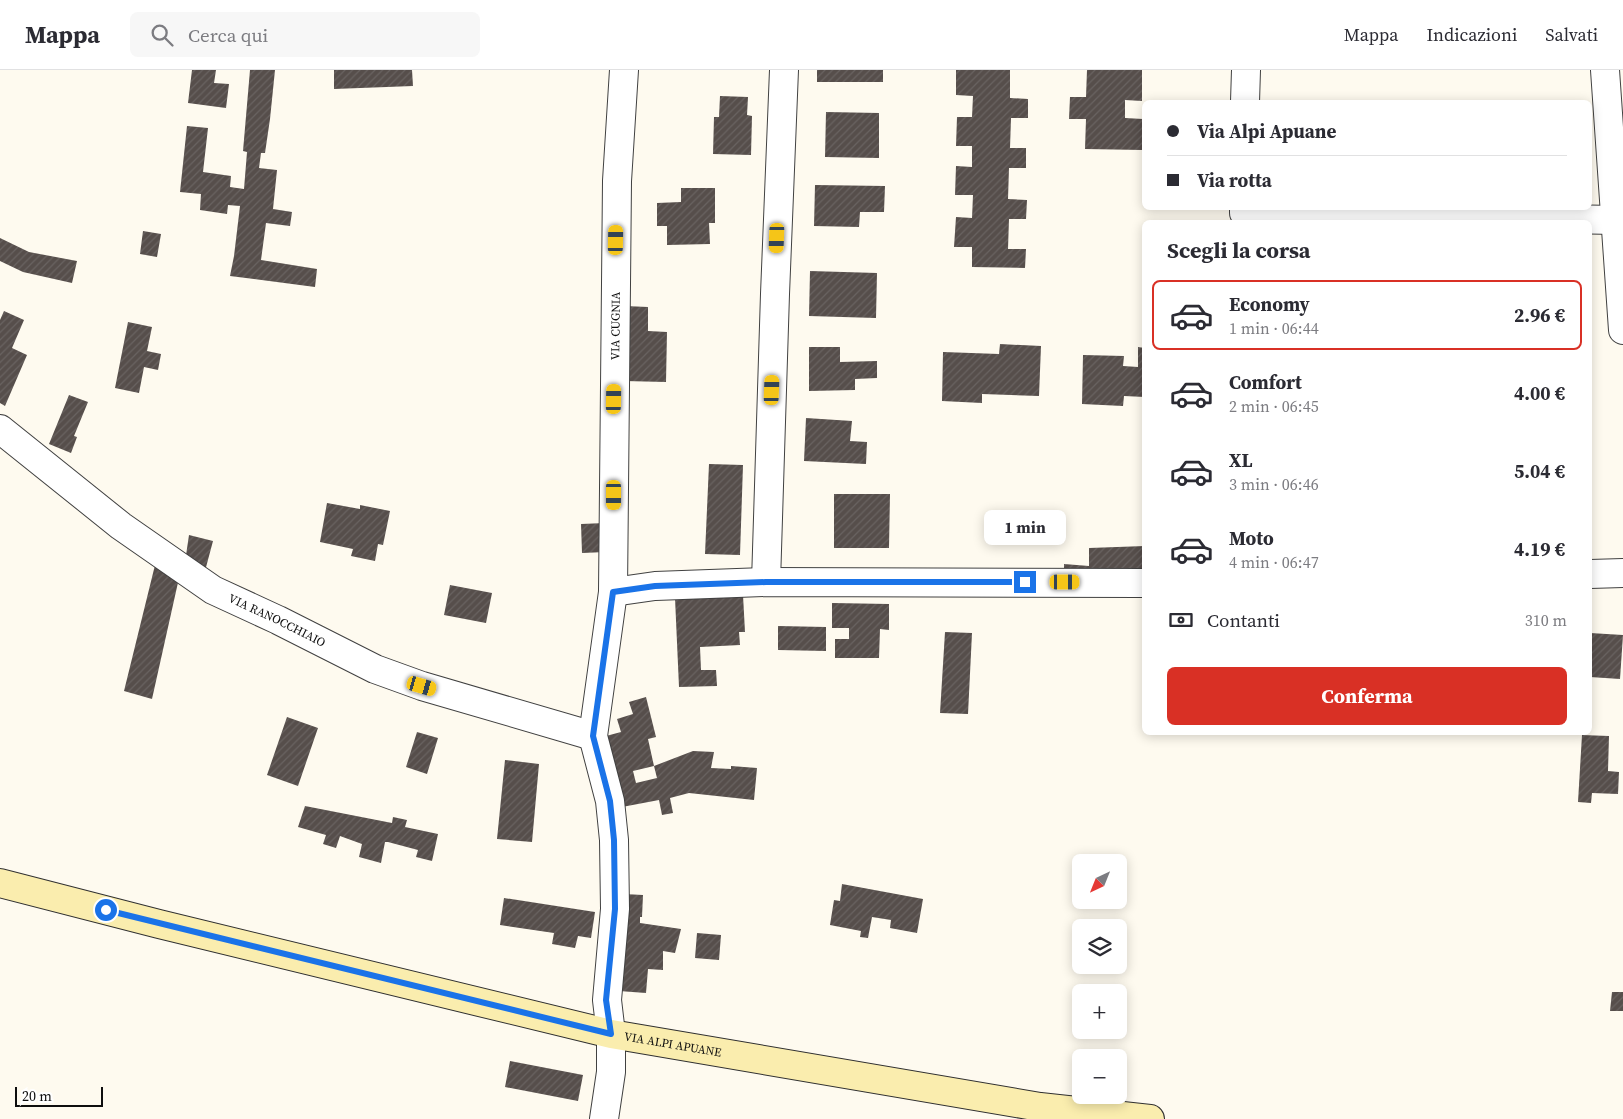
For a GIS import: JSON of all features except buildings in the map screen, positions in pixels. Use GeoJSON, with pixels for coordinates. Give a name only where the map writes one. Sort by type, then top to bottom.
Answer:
{"type":"FeatureCollection","features":[{"type":"Feature","properties":{"kind":"main road","name":"VIA ALPI APUANE"},"geometry":{"type":"LineString","coordinates":[[0,883],[159,924],[611,1034],[1040,1107],[1150,1119]]}},
{"type":"Feature","properties":{"kind":"street","name":"VIA CUGNIA"},"geometry":{"type":"LineString","coordinates":[[604,1119],[611,1072],[611,1034],[606,1000],[615,909],[614,840],[610,801],[593,736],[613,592],[616,181],[624,70]]}},
{"type":"Feature","properties":{"kind":"street"},"geometry":{"type":"LineString","coordinates":[[766,582],[774,304],[784,70]]}},
{"type":"Feature","properties":{"kind":"street"},"geometry":{"type":"LineString","coordinates":[[1245,100],[1246,70]]}},
{"type":"Feature","properties":{"kind":"street"},"geometry":{"type":"LineString","coordinates":[[1605,70],[1623,330]]}},
{"type":"Feature","properties":{"kind":"street"},"geometry":{"type":"LineString","coordinates":[[1244,210],[1244,213],[1615,220]]}},
{"type":"Feature","properties":{"kind":"street","name":"VIA RANOCCHIAIO"},"geometry":{"type":"LineString","coordinates":[[0,429],[121,526],[213,590],[278,620],[375,669],[422,686],[593,736]]}},
{"type":"Feature","properties":{"kind":"street"},"geometry":{"type":"LineString","coordinates":[[1592,574],[1623,573]]}},
{"type":"Feature","properties":{"kind":"street"},"geometry":{"type":"LineString","coordinates":[[613,592],[655,586],[766,582],[1142,582]]}},
{"type":"Feature","properties":{"kind":"route"},"geometry":{"type":"LineString","coordinates":[[106,910],[611,1034],[606,1000],[615,909],[614,840],[610,801],[593,736],[613,592],[655,586],[766,582],[1025,582]]}}]}
